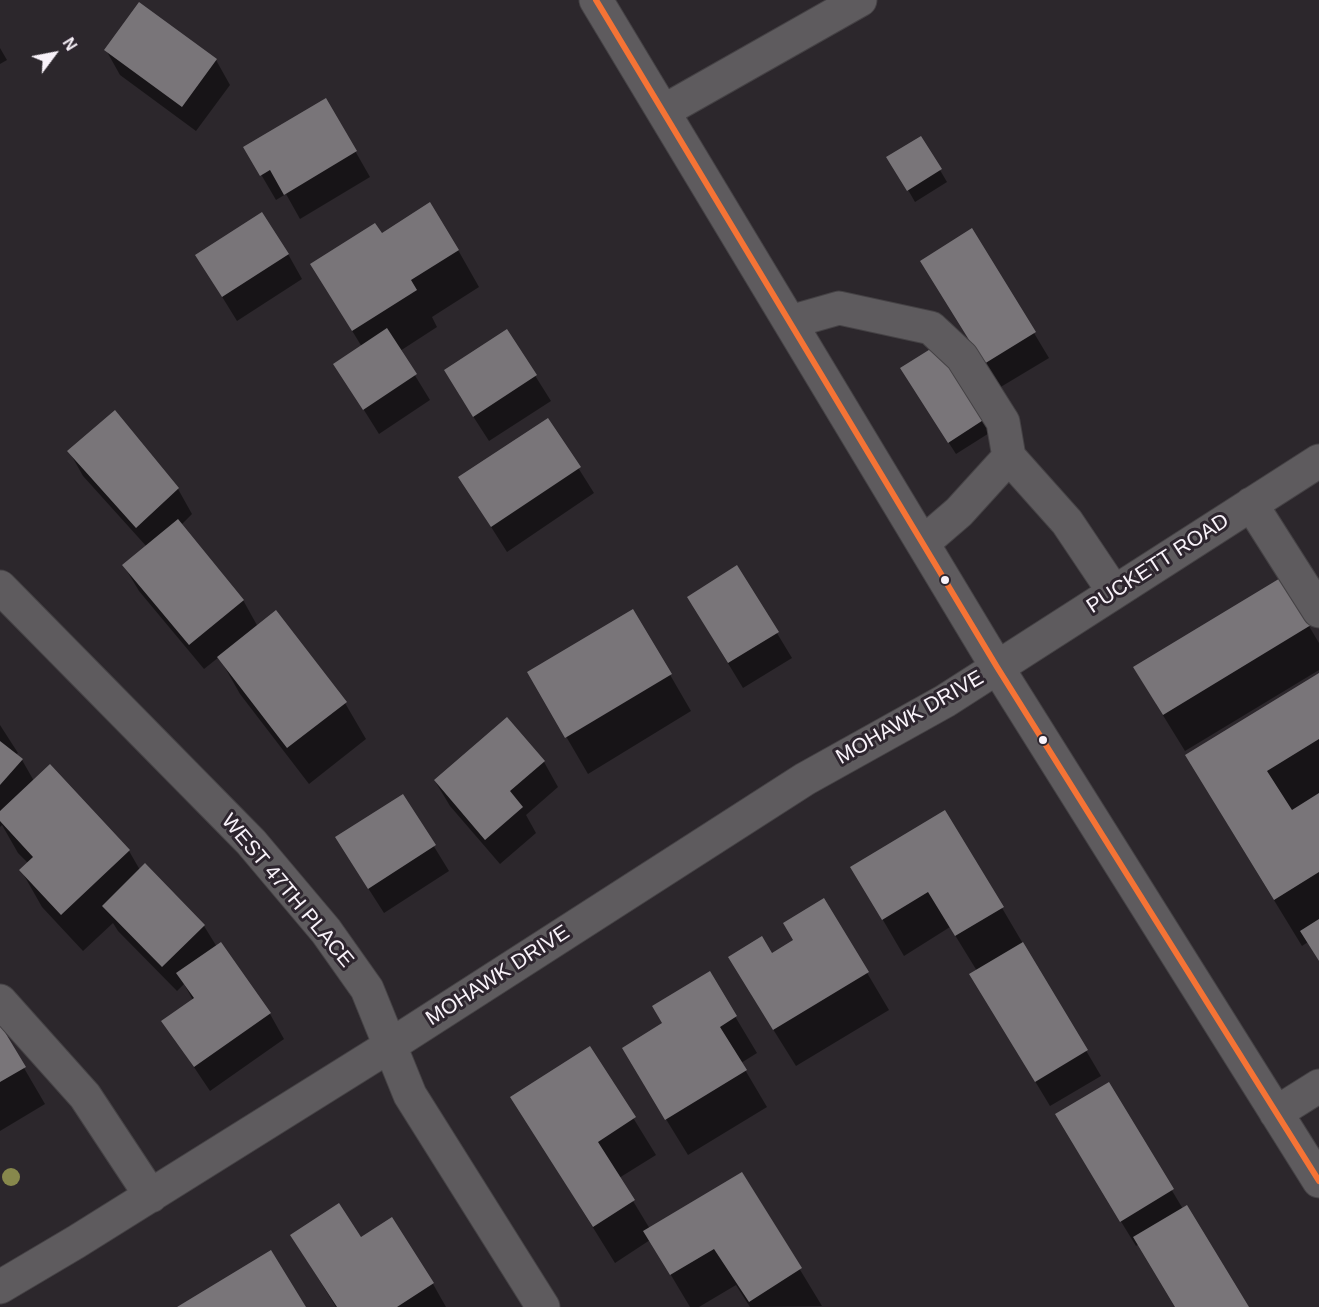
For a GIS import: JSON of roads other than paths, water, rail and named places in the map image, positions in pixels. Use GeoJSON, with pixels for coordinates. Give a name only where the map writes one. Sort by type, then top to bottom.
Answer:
{"type":"FeatureCollection","features":[{"type":"Feature","properties":{"kind":"street"},"geometry":{"type":"LineString","coordinates":[[596,0],[997,667],[1319,1181]]}},
{"type":"Feature","properties":{"kind":"street"},"geometry":{"type":"LineString","coordinates":[[664,111],[860,0]]}},
{"type":"Feature","properties":{"kind":"street"},"geometry":{"type":"LineString","coordinates":[[790,322],[839,308],[932,328],[962,357],[1003,422],[1009,457],[1067,522],[1114,592]]}},
{"type":"Feature","properties":{"kind":"street"},"geometry":{"type":"LineString","coordinates":[[923,543],[959,512],[1009,457]]}},
{"type":"Feature","properties":{"kind":"street","name":"PUCKETT ROAD"},"geometry":{"type":"LineString","coordinates":[[997,667],[1319,460]]}},
{"type":"Feature","properties":{"kind":"street"},"geometry":{"type":"LineString","coordinates":[[1251,504],[1319,611]]}},
{"type":"Feature","properties":{"kind":"street","name":"WEST 47TH PLACE"},"geometry":{"type":"LineString","coordinates":[[0,587],[251,842],[326,931],[367,989],[410,1095],[543,1307]]}},
{"type":"Feature","properties":{"kind":"street","name":"MOHAWK DRIVE"},"geometry":{"type":"LineString","coordinates":[[0,1287],[151,1196],[391,1045],[806,779],[945,701],[997,667]]}},
{"type":"Feature","properties":{"kind":"street"},"geometry":{"type":"LineString","coordinates":[[0,1001],[85,1096],[151,1196]]}},
{"type":"Feature","properties":{"kind":"street"},"geometry":{"type":"LineString","coordinates":[[1276,1113],[1319,1086]]}}]}
